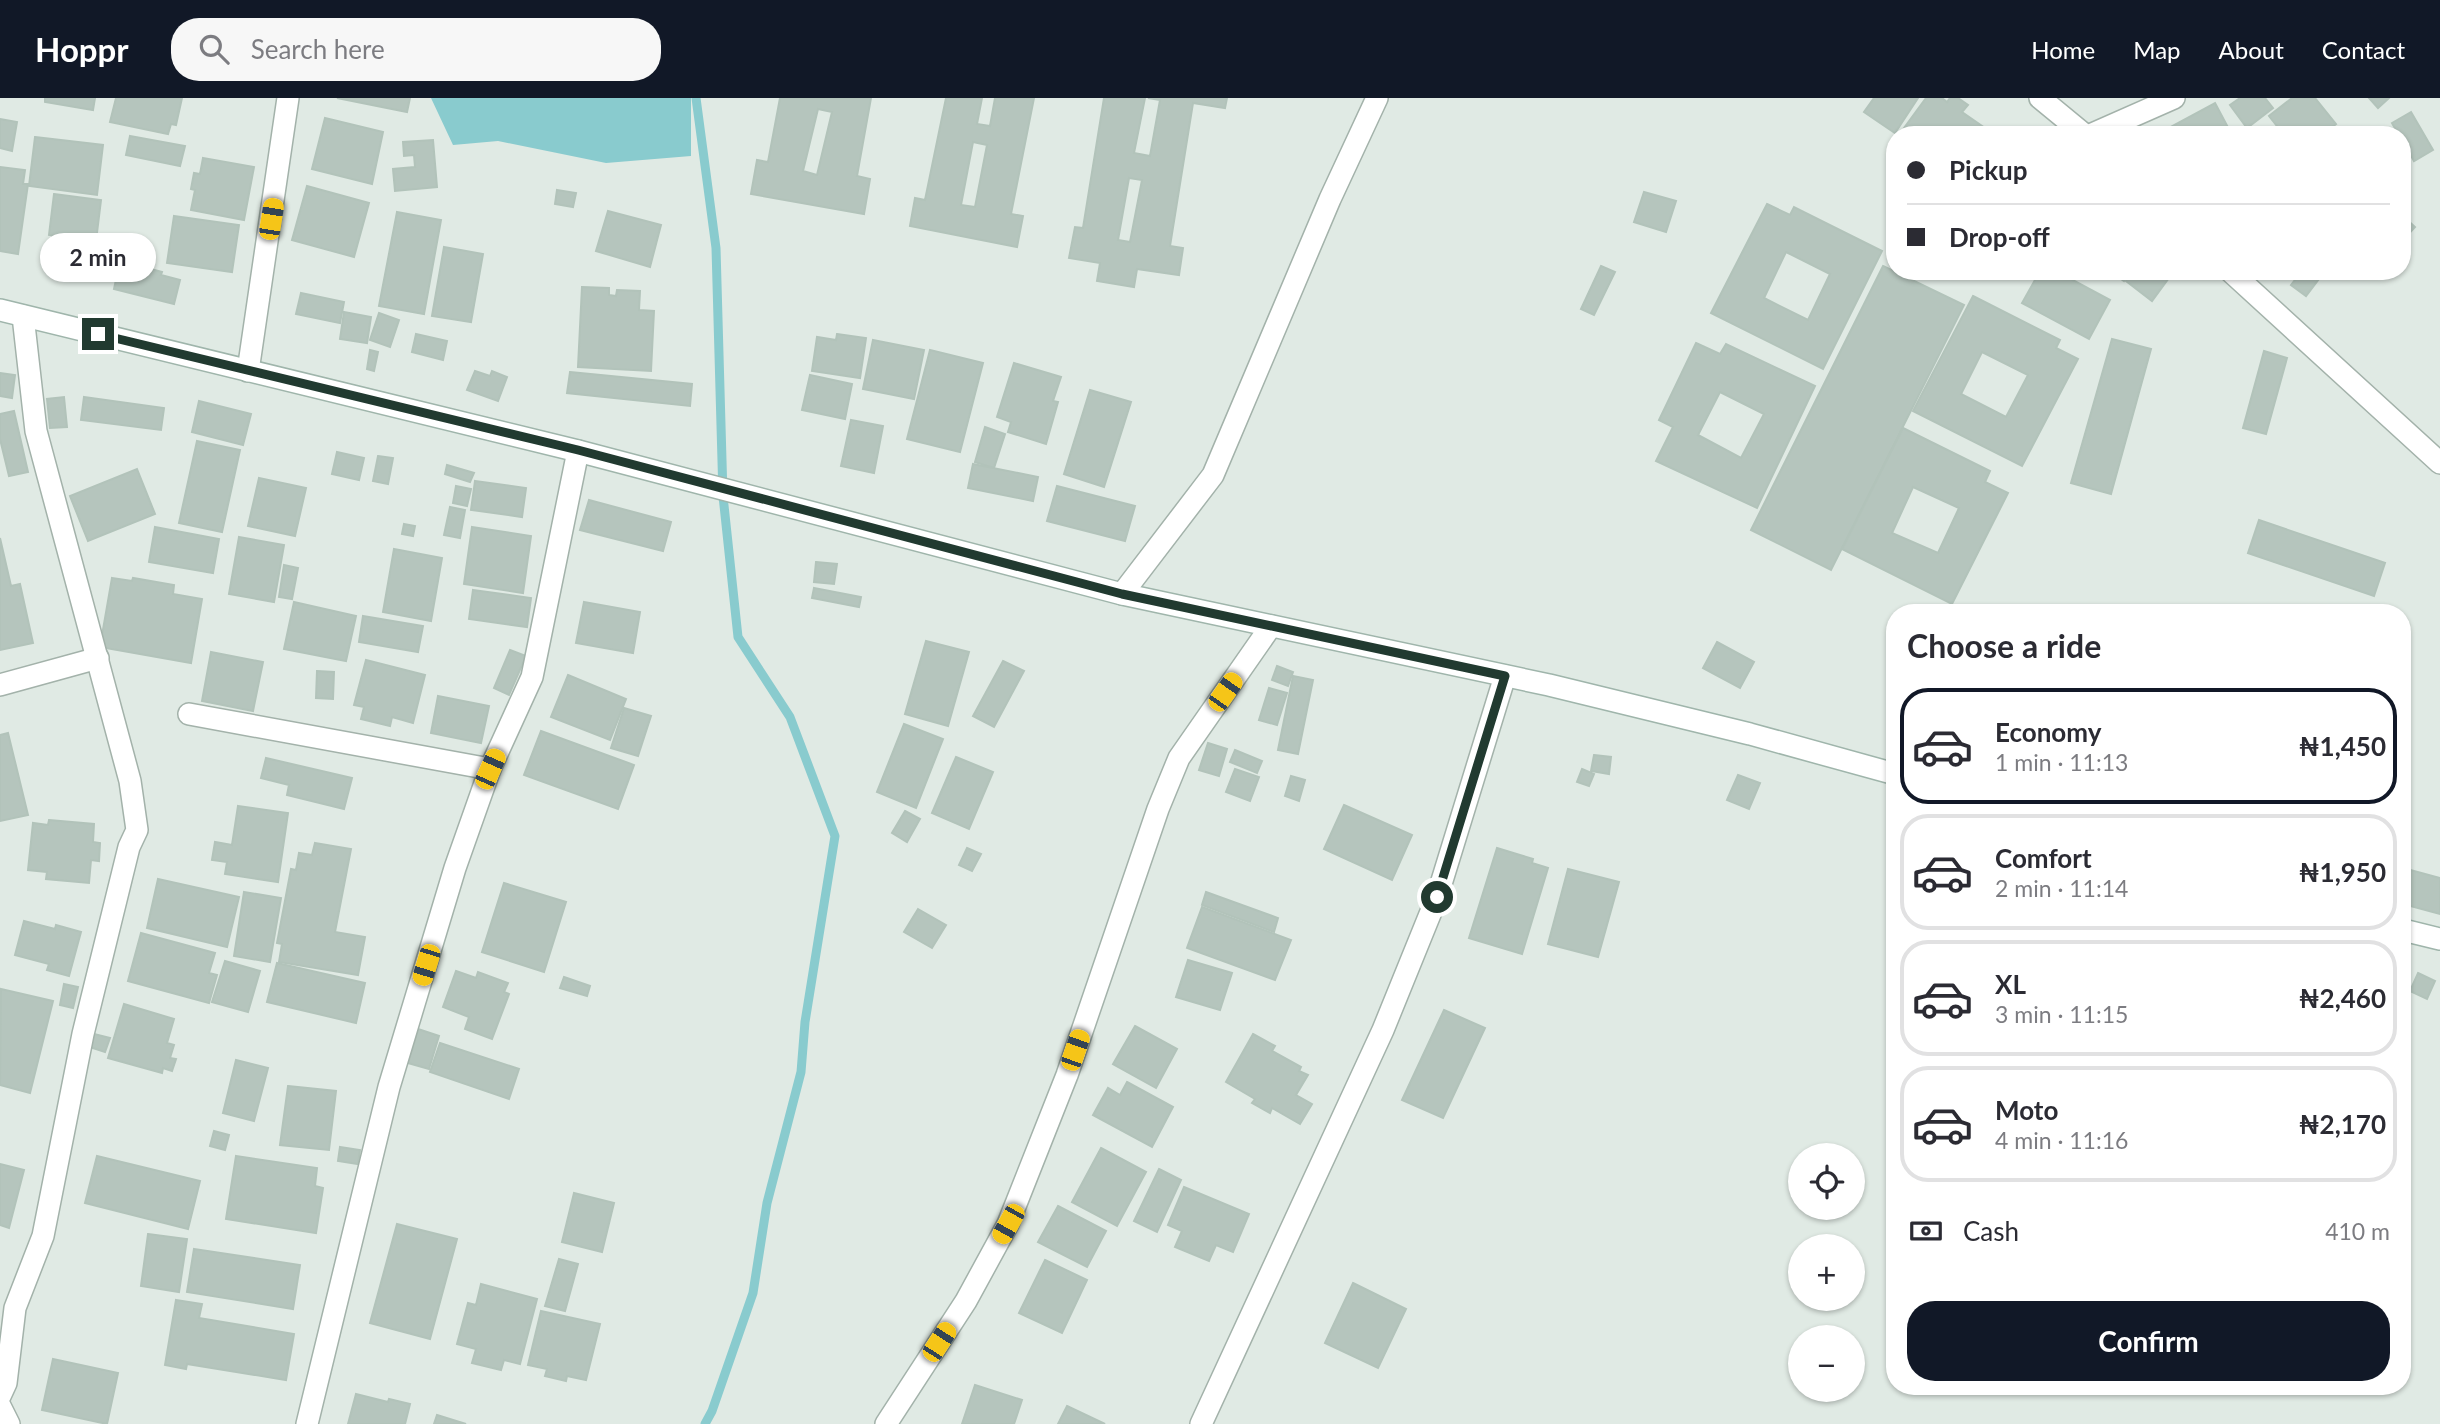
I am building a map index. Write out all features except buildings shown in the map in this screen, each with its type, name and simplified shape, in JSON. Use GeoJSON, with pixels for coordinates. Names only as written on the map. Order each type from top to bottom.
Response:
{"type":"FeatureCollection","features":[{"type":"Feature","properties":{"kind":"street"},"geometry":{"type":"LineString","coordinates":[[248,371],[288,98]]}},
{"type":"Feature","properties":{"kind":"street"},"geometry":{"type":"LineString","coordinates":[[1122,594],[1213,475],[1330,199],[1377,98]]}},
{"type":"Feature","properties":{"kind":"street"},"geometry":{"type":"LineString","coordinates":[[2040,98],[2076,126]]}},
{"type":"Feature","properties":{"kind":"street"},"geometry":{"type":"LineString","coordinates":[[2108,126],[2174,98]]}},
{"type":"Feature","properties":{"kind":"street"},"geometry":{"type":"LineString","coordinates":[[2240,280],[2440,463]]}},
{"type":"Feature","properties":{"kind":"street"},"geometry":{"type":"LineString","coordinates":[[0,310],[578,450],[1122,594],[1505,676],[1750,734],[1886,772]]}},
{"type":"Feature","properties":{"kind":"street"},"geometry":{"type":"LineString","coordinates":[[0,1396],[6,1383],[15,1308],[43,1236],[83,1034],[129,848],[137,830],[130,781],[36,431],[23,316]]}},
{"type":"Feature","properties":{"kind":"street"},"geometry":{"type":"LineString","coordinates":[[307,1424],[389,1087],[455,867],[490,769],[532,677],[578,450]]}},
{"type":"Feature","properties":{"kind":"street"},"geometry":{"type":"LineString","coordinates":[[886,1424],[966,1301],[1008,1224],[1067,1074],[1158,809],[1179,758],[1271,626]]}},
{"type":"Feature","properties":{"kind":"street"},"geometry":{"type":"LineString","coordinates":[[0,685],[98,659]]}},
{"type":"Feature","properties":{"kind":"street"},"geometry":{"type":"LineString","coordinates":[[1200,1424],[1383,1030],[1437,897],[1505,676]]}},
{"type":"Feature","properties":{"kind":"street"},"geometry":{"type":"LineString","coordinates":[[190,714],[490,769]]}},
{"type":"Feature","properties":{"kind":"street"},"geometry":{"type":"LineString","coordinates":[[2411,932],[2440,939]]}},
{"type":"Feature","properties":{"kind":"street"},"geometry":{"type":"LineString","coordinates":[[0,1406],[9,1424]]}},
{"type":"Feature","properties":{"kind":"water"},"geometry":{"type":"Polygon","coordinates":[[[431,98],[691,98],[691,156],[606,163],[498,141],[453,145],[431,98]]]}},
{"type":"Feature","properties":{"kind":"waterway"},"geometry":{"type":"LineString","coordinates":[[696,98],[716,248],[723,496],[738,637],[790,717],[835,836],[805,1022],[801,1072],[767,1203],[753,1293],[712,1411],[705,1424]]}},
{"type":"Feature","properties":{"kind":"route"},"geometry":{"type":"LineString","coordinates":[[98,334],[578,450],[1122,594],[1505,676],[1437,897]]}}]}
